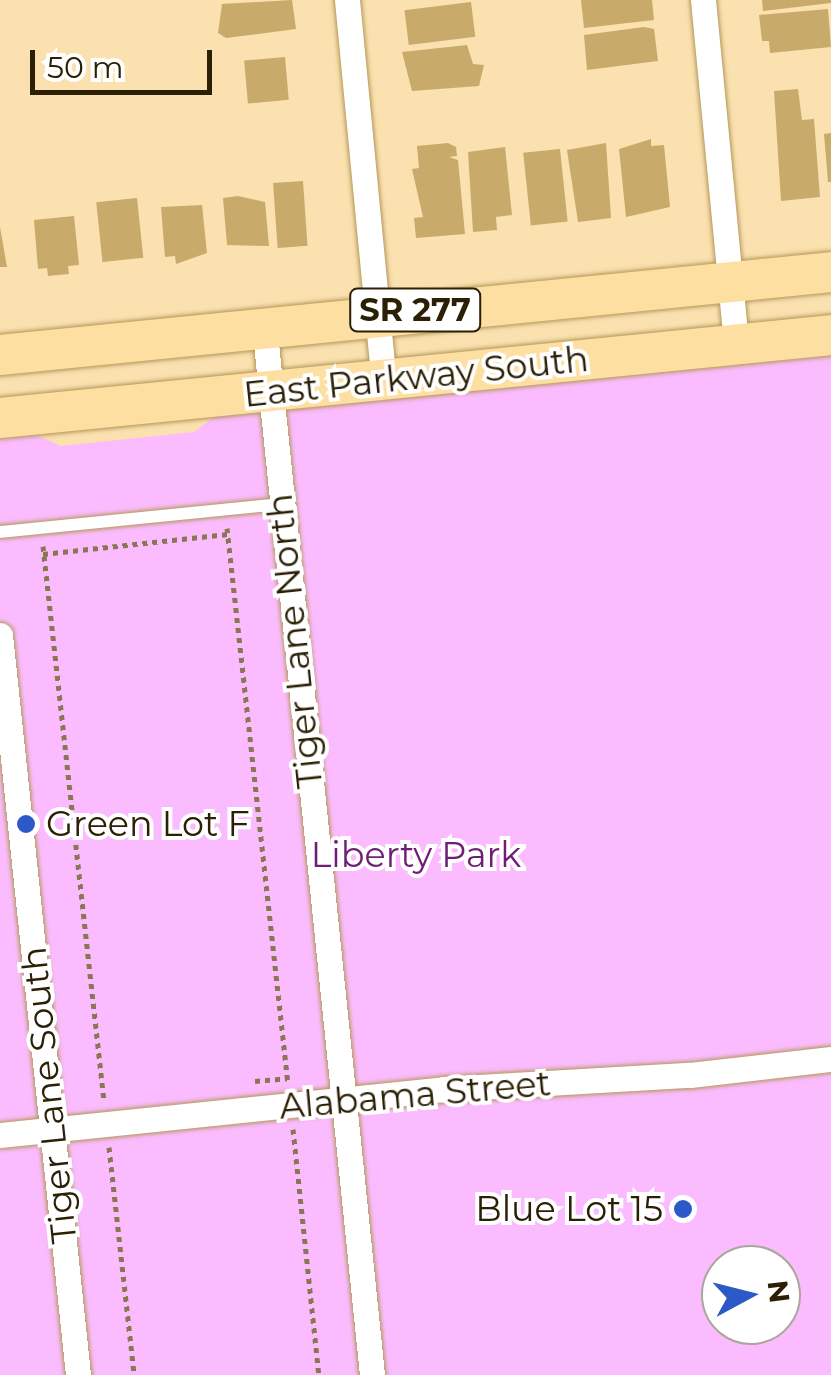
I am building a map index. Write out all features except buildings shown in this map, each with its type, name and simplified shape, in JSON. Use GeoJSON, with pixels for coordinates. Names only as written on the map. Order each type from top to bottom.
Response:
{"type":"FeatureCollection","features":[{"type":"Feature","properties":{"kind":"main road","name":"East Parkway South"},"geometry":{"type":"LineString","coordinates":[[0,355],[264,324],[831,272]]}},
{"type":"Feature","properties":{"kind":"main road","name":"East Parkway South"},"geometry":{"type":"LineString","coordinates":[[0,418],[831,335]]}},
{"type":"Feature","properties":{"kind":"street"},"geometry":{"type":"LineString","coordinates":[[347,0],[384,381]]}},
{"type":"Feature","properties":{"kind":"street"},"geometry":{"type":"LineString","coordinates":[[702,0],[736,344]]}},
{"type":"Feature","properties":{"kind":"street","name":"Tiger Lane North"},"geometry":{"type":"LineString","coordinates":[[264,324],[372,1375]]}},
{"type":"Feature","properties":{"kind":"street","name":"Tiger Lane South"},"geometry":{"type":"LineString","coordinates":[[0,636],[78,1375]]}},
{"type":"Feature","properties":{"kind":"street","name":"Alabama Street"},"geometry":{"type":"LineString","coordinates":[[0,1136],[342,1100],[831,1059]]}},
{"type":"Feature","properties":{"kind":"lane"},"geometry":{"type":"LineString","coordinates":[[0,532],[281,504]]}},
{"type":"Feature","properties":{"kind":"path"},"geometry":{"type":"LineString","coordinates":[[225,510],[319,1375]]}},
{"type":"Feature","properties":{"kind":"path"},"geometry":{"type":"LineString","coordinates":[[41,533],[134,1375]]}},
{"type":"Feature","properties":{"kind":"path"},"geometry":{"type":"LineString","coordinates":[[44,554],[228,534]]}},
{"type":"Feature","properties":{"kind":"green space","name":"Liberty Park"},"geometry":{"type":"Polygon","coordinates":[[[831,356],[831,1375],[0,1375],[0,436],[32,433],[61,446],[194,432],[215,416],[831,356]]]}},
{"type":"Feature","properties":{"kind":"place","name":"Green Lot F"},"geometry":{"type":"Point","coordinates":[26,824]}},
{"type":"Feature","properties":{"kind":"place","name":"Blue Lot 15"},"geometry":{"type":"Point","coordinates":[683,1209]}}]}
